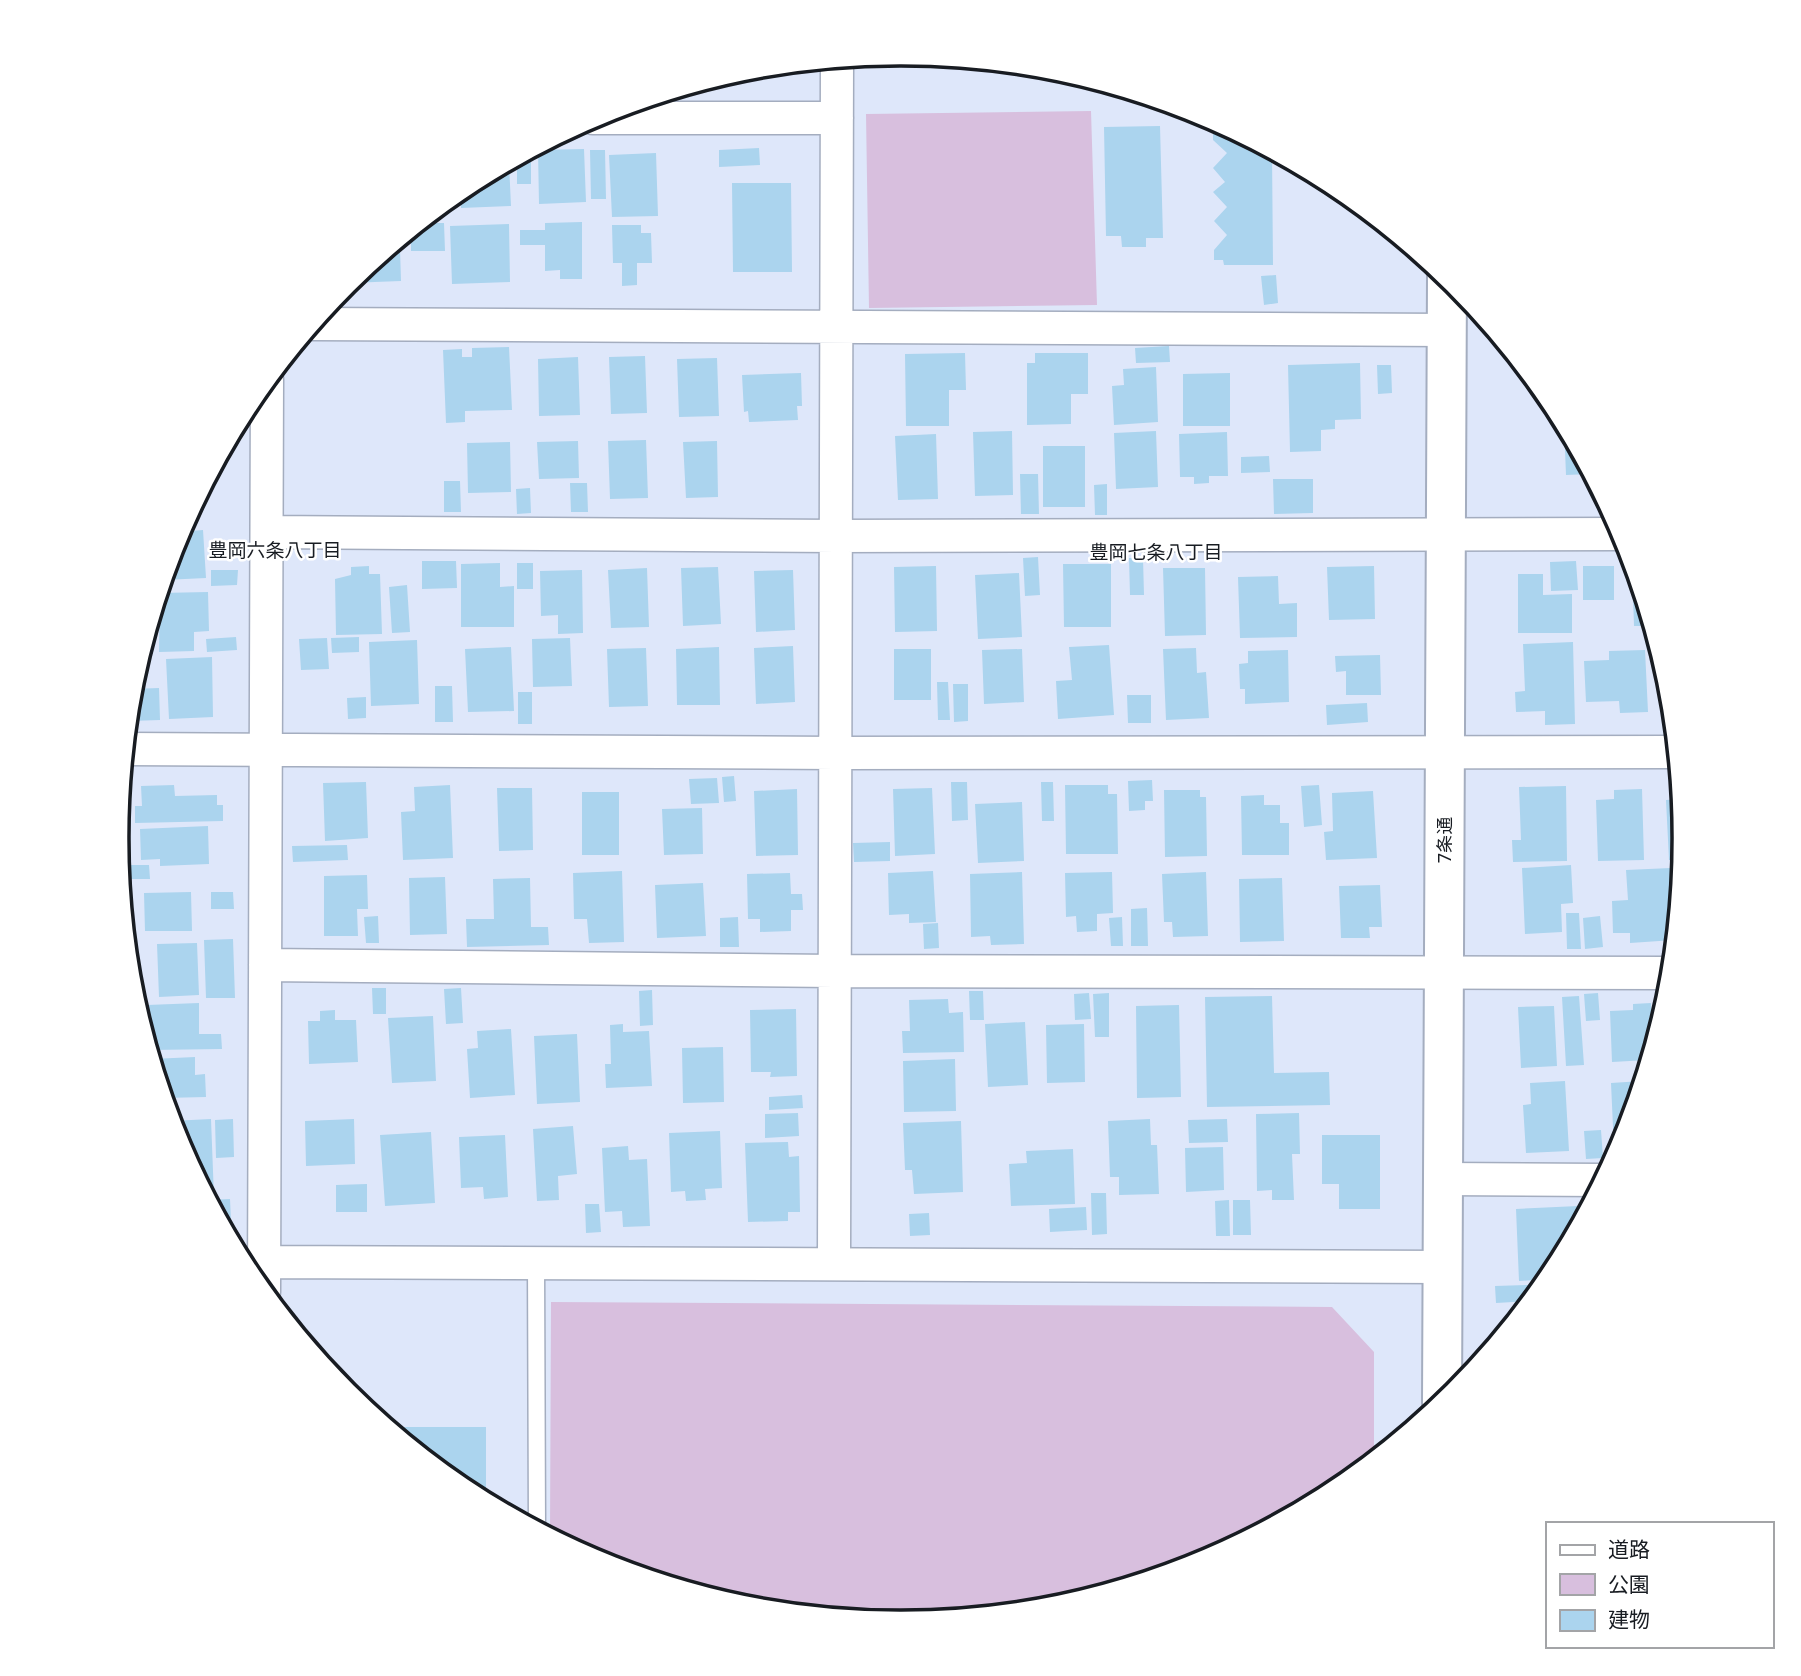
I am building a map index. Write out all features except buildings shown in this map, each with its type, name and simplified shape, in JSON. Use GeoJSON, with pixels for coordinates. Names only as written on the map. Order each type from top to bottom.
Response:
{"type":"FeatureCollection","features":[{"type":"Feature","properties":{"kind":"street"},"geometry":{"type":"LineString","coordinates":[[834,1262],[837,69]]}},
{"type":"Feature","properties":{"kind":"street"},"geometry":{"type":"LineString","coordinates":[[624,118],[837,118]]}},
{"type":"Feature","properties":{"kind":"street","name":"7条通"},"geometry":{"type":"LineString","coordinates":[[1447,293],[1443,1179],[1447,1383]]}},
{"type":"Feature","properties":{"kind":"street"},"geometry":{"type":"LineString","coordinates":[[325,324],[1447,330]]}},
{"type":"Feature","properties":{"kind":"street"},"geometry":{"type":"LineString","coordinates":[[264,1274],[267,398]]}},
{"type":"Feature","properties":{"kind":"street"},"geometry":{"type":"LineString","coordinates":[[267,531],[835,536],[1446,532],[1609,534]]}},
{"type":"Feature","properties":{"kind":"street"},"geometry":{"type":"LineString","coordinates":[[135,749],[835,753],[1666,752]]}},
{"type":"Feature","properties":{"kind":"street"},"geometry":{"type":"LineString","coordinates":[[265,965],[835,971],[1660,973]]}},
{"type":"Feature","properties":{"kind":"street"},"geometry":{"type":"LineString","coordinates":[[1443,1179],[1592,1180]]}},
{"type":"Feature","properties":{"kind":"street"},"geometry":{"type":"LineString","coordinates":[[266,1277],[536,1262],[1443,1267]]}},
{"type":"Feature","properties":{"kind":"lane"},"geometry":{"type":"LineString","coordinates":[[536,1262],[537,1518]]}},
{"type":"Feature","properties":{"kind":"green space"},"geometry":{"type":"Polygon","coordinates":[[[1091,111],[1097,305],[869,308],[866,114],[1091,111]]]}},
{"type":"Feature","properties":{"kind":"green space"},"geometry":{"type":"Polygon","coordinates":[[[551,1302],[1332,1307],[1374,1352],[1374,1447],[1370,1450],[1286,1506],[1196,1551],[1148,1569],[1051,1595],[951,1608],[900,1610],[800,1603],[750,1595],[653,1569],[605,1551],[550,1525],[551,1302]]]}},
{"type":"Feature","properties":{"kind":"district","name":"豊岡六条八丁目"},"geometry":{"type":"Point","coordinates":[275,550]}},
{"type":"Feature","properties":{"kind":"district","name":"豊岡七条八丁目"},"geometry":{"type":"Point","coordinates":[1156,552]}}]}
